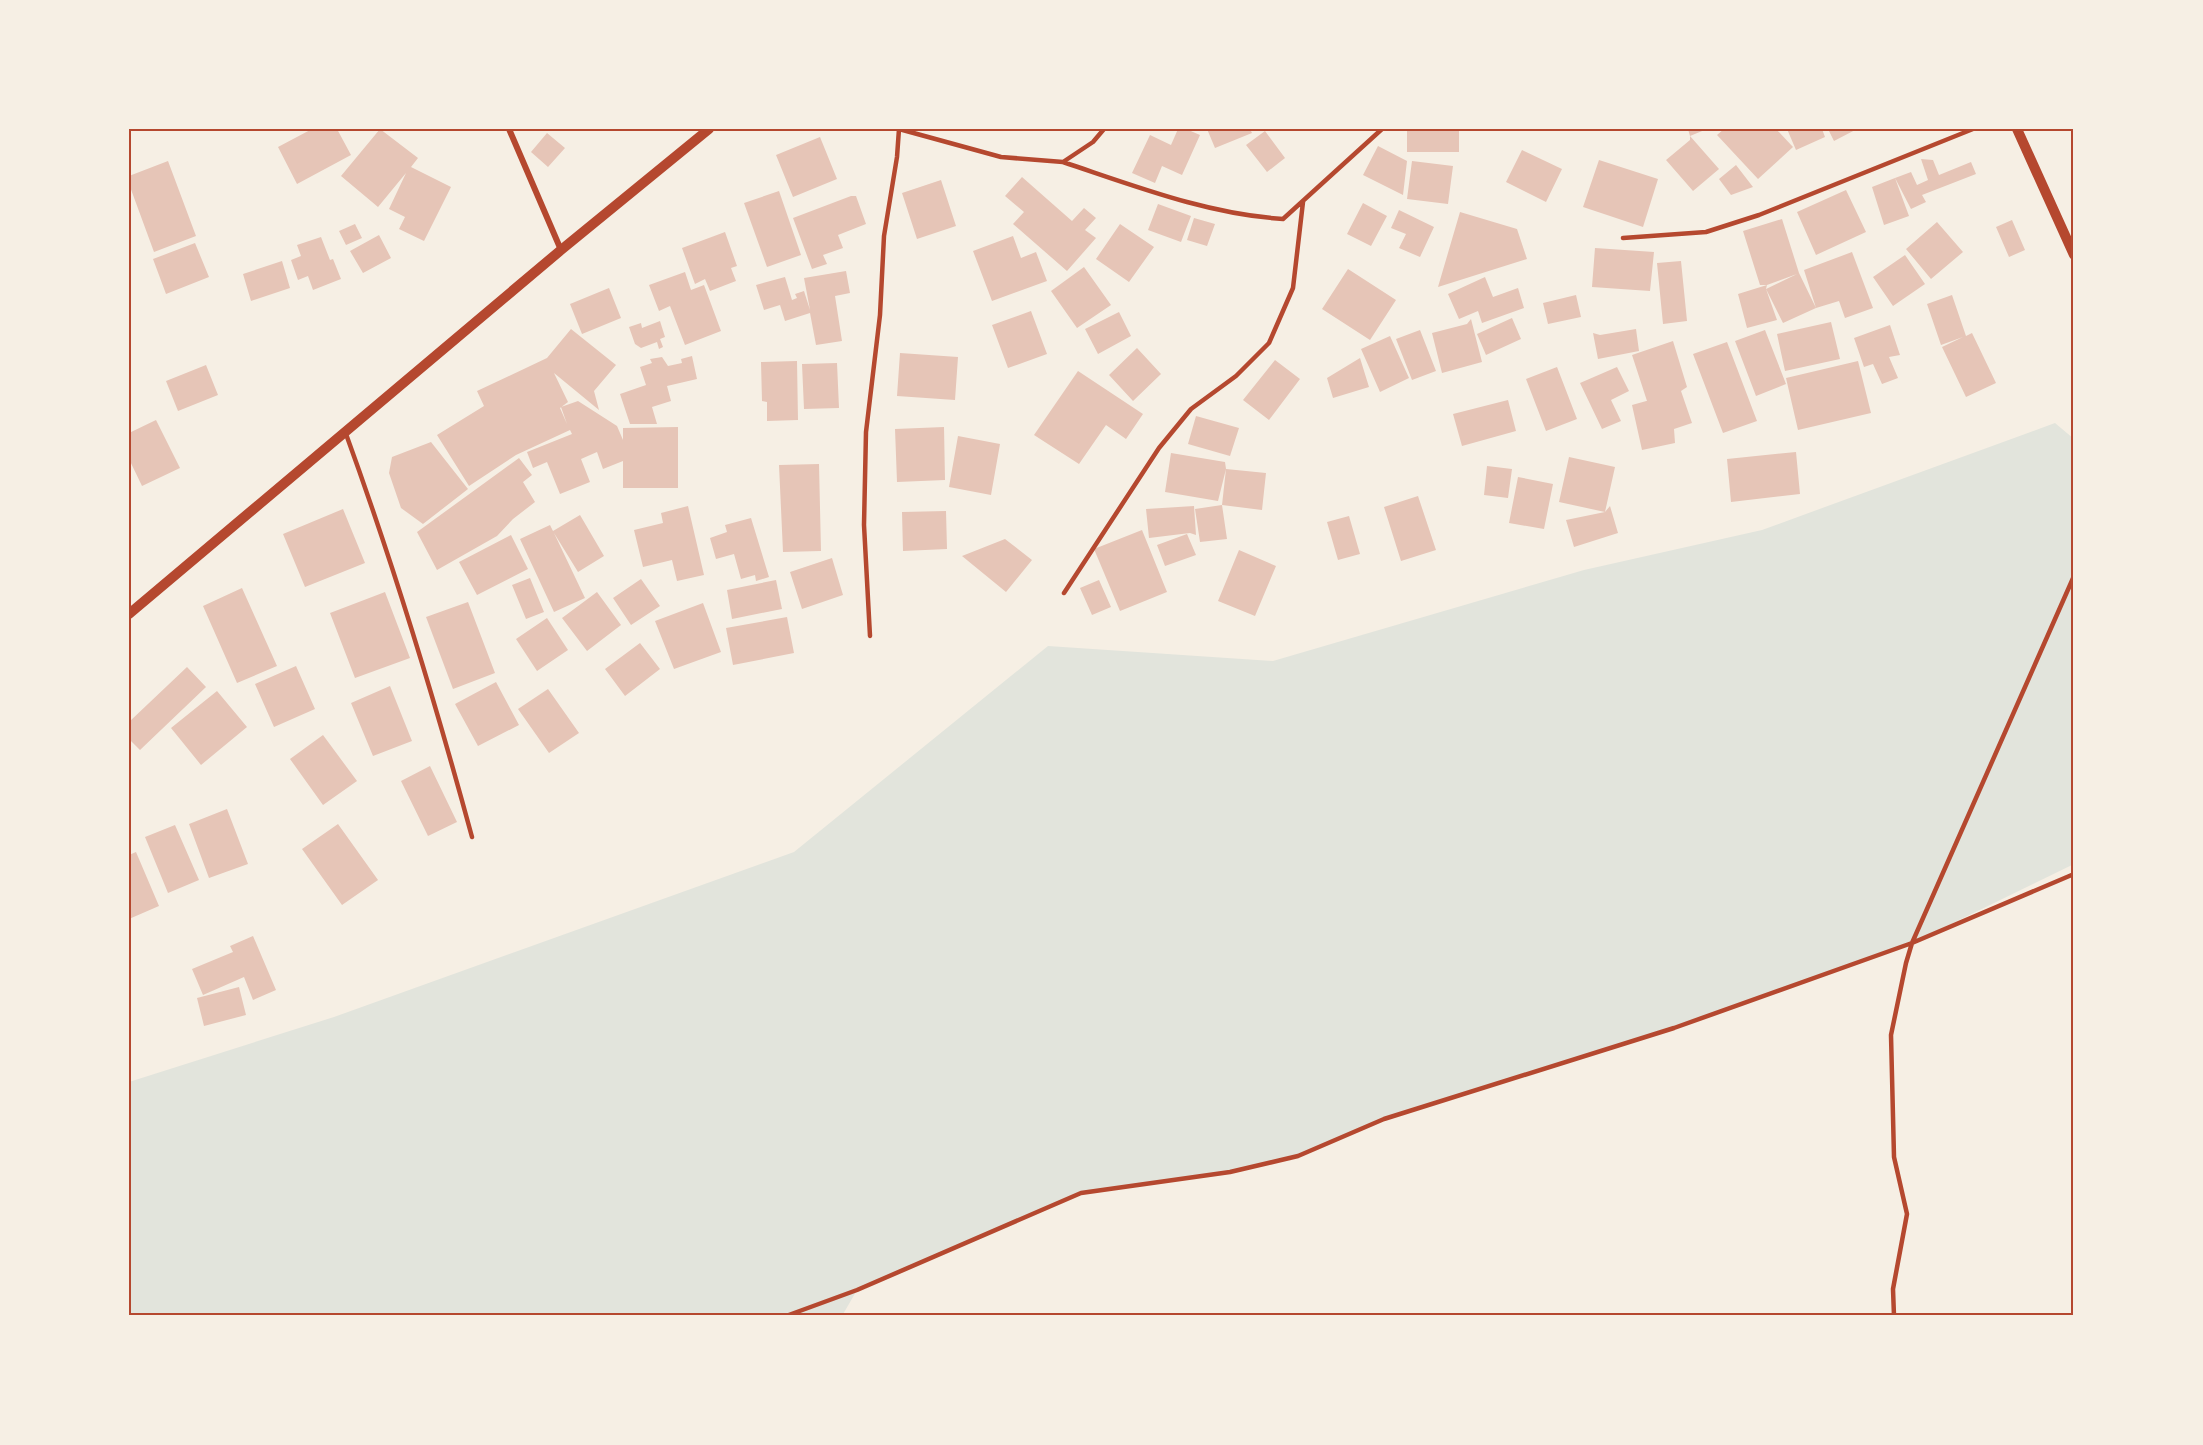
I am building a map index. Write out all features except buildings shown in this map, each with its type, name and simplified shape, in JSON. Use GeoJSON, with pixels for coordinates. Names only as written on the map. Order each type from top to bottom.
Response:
{"type":"FeatureCollection","features":[{"type":"Feature","properties":{"kind":"street"},"geometry":{"type":"LineString","coordinates":[[508,129],[561,250]]}},
{"type":"Feature","properties":{"kind":"street"},"geometry":{"type":"LineString","coordinates":[[129,614],[561,250],[709,129]]}},
{"type":"Feature","properties":{"kind":"street"},"geometry":{"type":"LineString","coordinates":[[2017,129],[2074,255]]}},
{"type":"Feature","properties":{"kind":"lane"},"geometry":{"type":"LineString","coordinates":[[870,636],[864,525],[867,432],[880,315],[884,236],[897,157],[899,129],[1001,157],[1063,162],[1170,198],[1250,217],[1282,219],[1382,129]]}},
{"type":"Feature","properties":{"kind":"lane"},"geometry":{"type":"LineString","coordinates":[[1063,162],[1094,142],[1104,129]]}},
{"type":"Feature","properties":{"kind":"lane"},"geometry":{"type":"LineString","coordinates":[[1623,238],[1706,232],[1759,215],[1973,129]]}},
{"type":"Feature","properties":{"kind":"lane"},"geometry":{"type":"LineString","coordinates":[[1064,593],[1159,448],[1191,409],[1236,376],[1269,343],[1293,288],[1303,202]]}},
{"type":"Feature","properties":{"kind":"lane"},"geometry":{"type":"LineString","coordinates":[[345,431],[416,639],[472,837]]}},
{"type":"Feature","properties":{"kind":"lane"},"geometry":{"type":"LineString","coordinates":[[1894,1316],[1893,1289],[1907,1214],[1894,1157],[1891,1035],[1912,943],[2074,576]]}},
{"type":"Feature","properties":{"kind":"lane"},"geometry":{"type":"LineString","coordinates":[[786,1316],[857,1290],[1081,1192],[1230,1172],[1298,1156],[1384,1119],[1674,1028],[1912,943],[2074,874]]}},
{"type":"Feature","properties":{"kind":"shaded area"},"geometry":{"type":"Polygon","coordinates":[[[2055,423],[2074,439],[2074,864],[1912,943],[1674,1028],[1384,1119],[1298,1156],[1230,1172],[1081,1193],[857,1290],[842,1316],[129,1316],[129,1082],[334,1017],[794,852],[1048,646],[1273,661],[1584,570],[1762,530],[2055,423]]]}}]}
